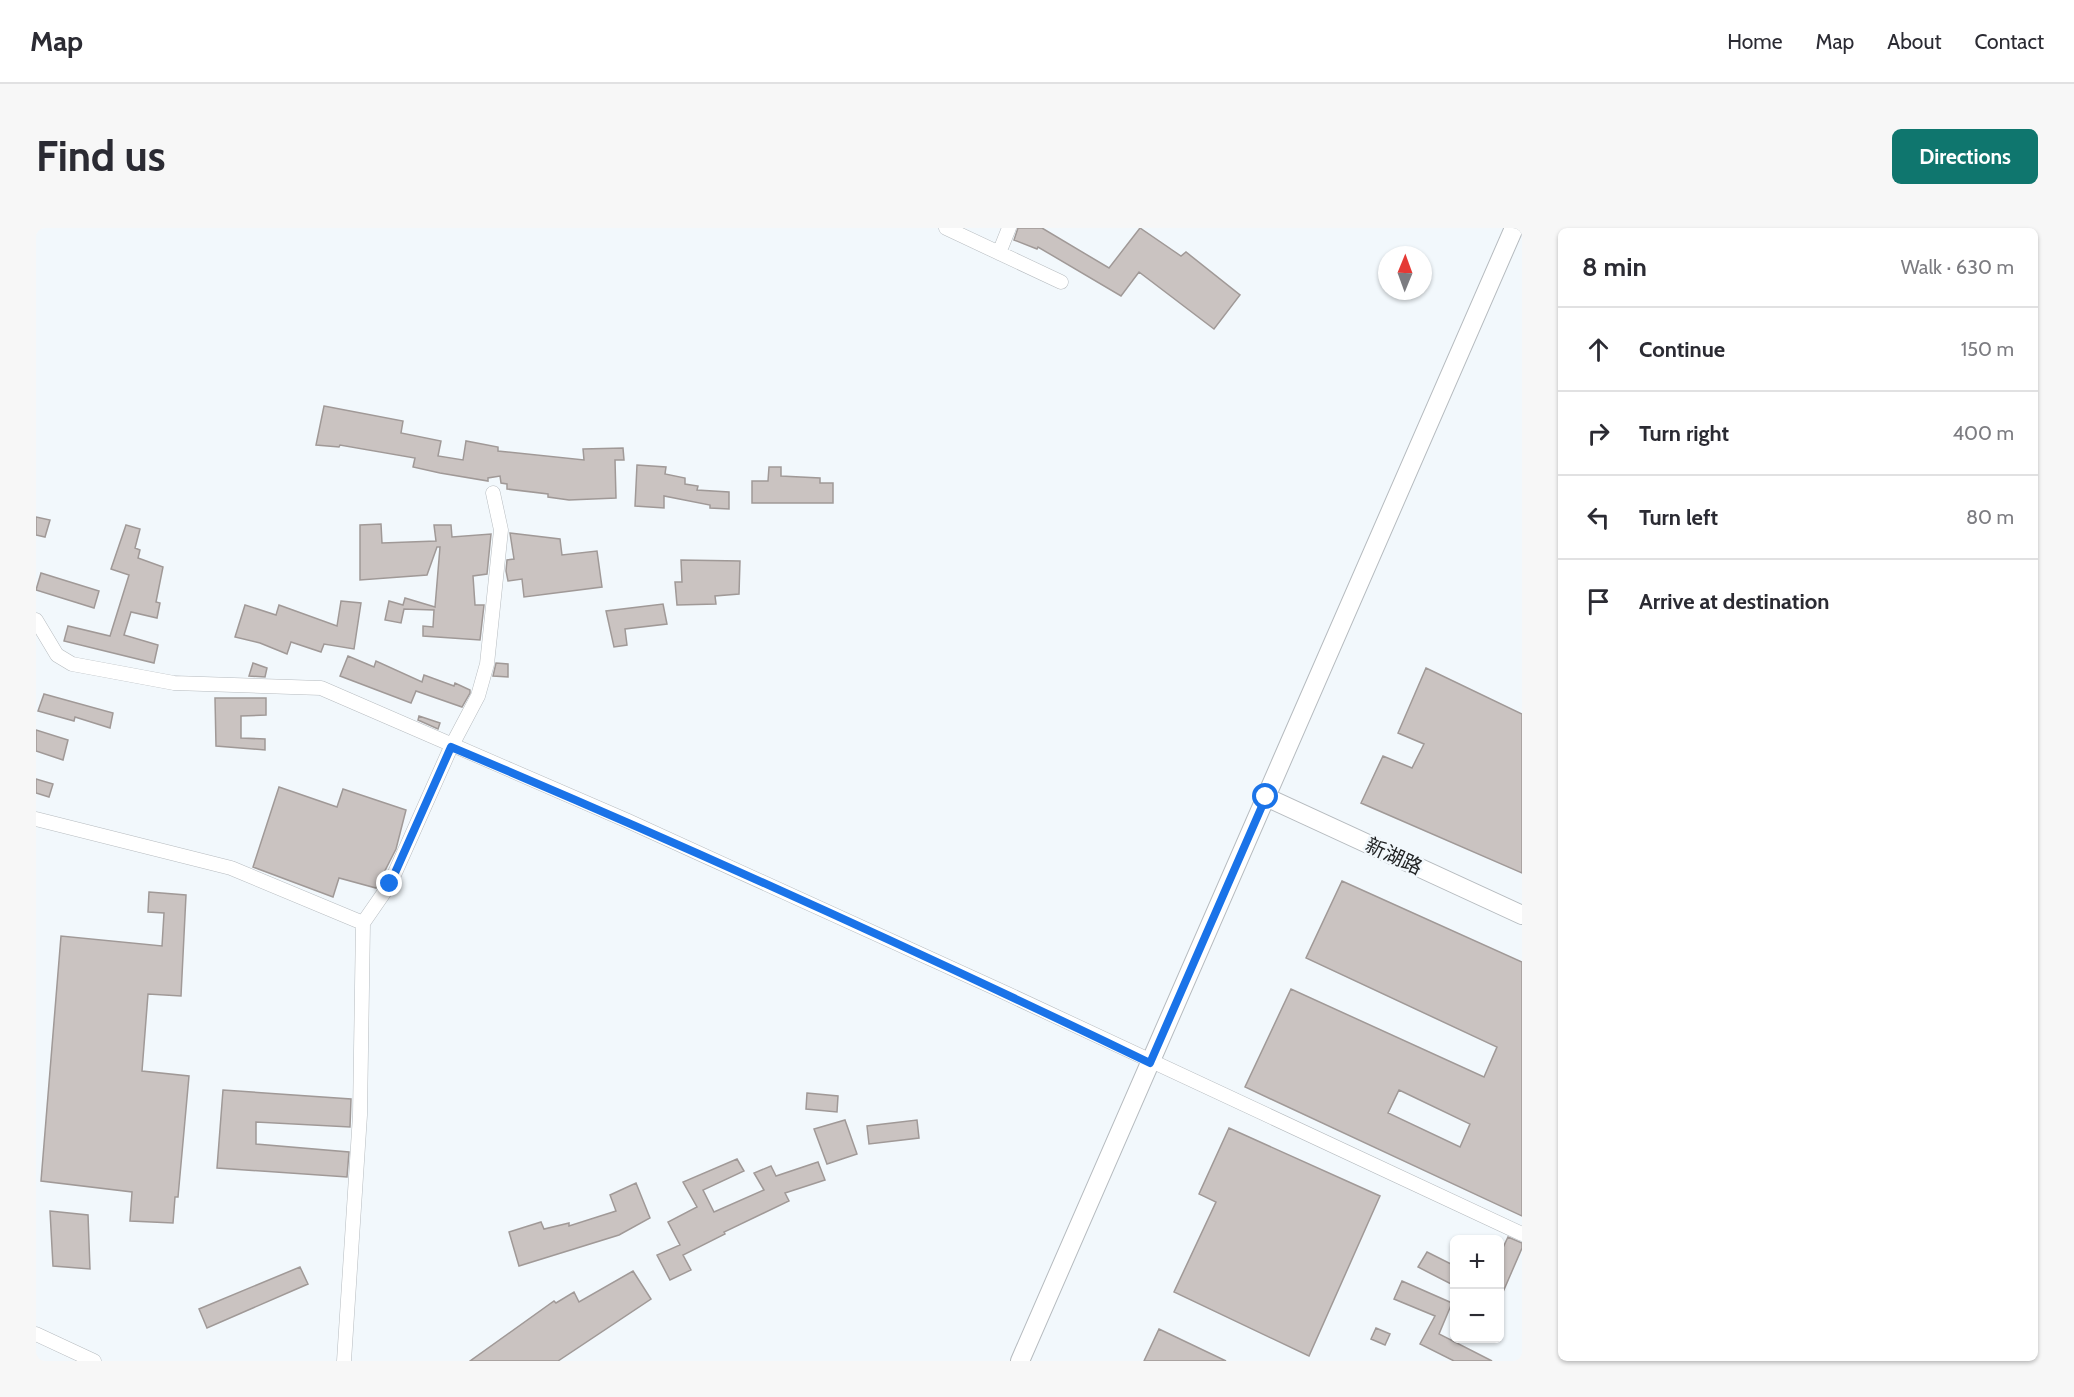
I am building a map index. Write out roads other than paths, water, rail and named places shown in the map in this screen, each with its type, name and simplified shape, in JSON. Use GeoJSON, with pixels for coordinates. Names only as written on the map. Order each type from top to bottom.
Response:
{"type":"FeatureCollection","features":[{"type":"Feature","properties":{"kind":"street"},"geometry":{"type":"LineString","coordinates":[[946,228],[1061,282]]}},
{"type":"Feature","properties":{"kind":"street"},"geometry":{"type":"LineString","coordinates":[[999,253],[1009,228]]}},
{"type":"Feature","properties":{"kind":"street"},"geometry":{"type":"LineString","coordinates":[[1020,1361],[1514,228]]}},
{"type":"Feature","properties":{"kind":"street"},"geometry":{"type":"LineString","coordinates":[[344,1361],[360,1115],[363,923],[390,884],[451,747],[478,696],[487,664],[501,530],[494,493]]}},
{"type":"Feature","properties":{"kind":"street"},"geometry":{"type":"LineString","coordinates":[[36,620],[57,655],[72,664],[174,683],[321,688],[451,747],[628,821],[997,989],[1150,1063],[1522,1234]]}},
{"type":"Feature","properties":{"kind":"street","name":"新湖路"},"geometry":{"type":"LineString","coordinates":[[1266,797],[1522,915]]}},
{"type":"Feature","properties":{"kind":"street"},"geometry":{"type":"LineString","coordinates":[[36,819],[231,868],[363,923]]}},
{"type":"Feature","properties":{"kind":"street"},"geometry":{"type":"LineString","coordinates":[[36,1334],[94,1361]]}}]}
